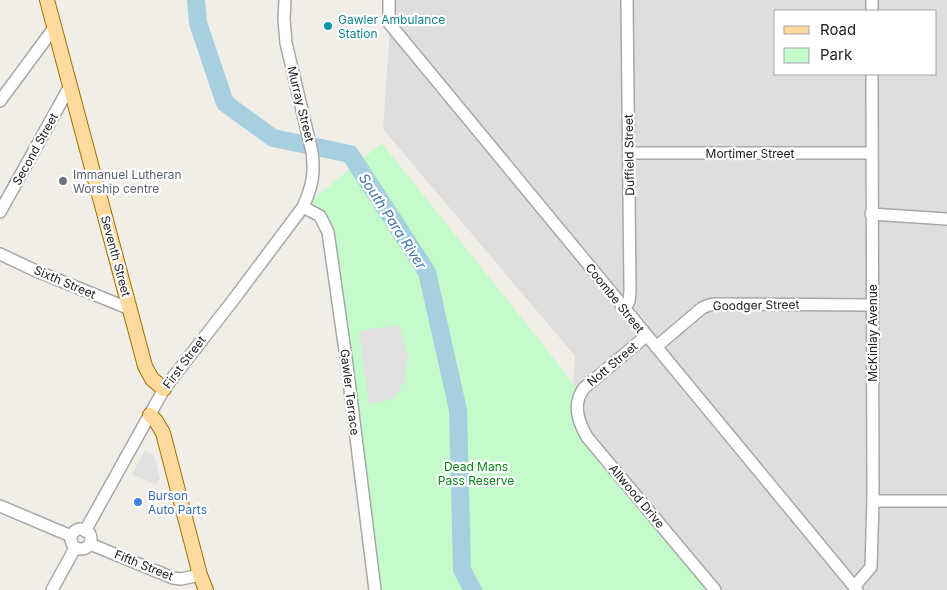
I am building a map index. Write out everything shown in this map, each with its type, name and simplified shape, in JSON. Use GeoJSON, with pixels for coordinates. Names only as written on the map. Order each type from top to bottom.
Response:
{"type":"FeatureCollection","features":[{"type":"Feature","properties":{"kind":"main road","name":"Seventh Street"},"geometry":{"type":"LineString","coordinates":[[47,0],[145,366],[152,380],[164,389]]}},
{"type":"Feature","properties":{"kind":"main road"},"geometry":{"type":"LineString","coordinates":[[150,415],[156,420],[163,433],[200,575],[206,590]]}},
{"type":"Feature","properties":{"kind":"street","name":"Murray Street"},"geometry":{"type":"LineString","coordinates":[[285,0],[286,43],[314,166],[313,181],[303,207]]}},
{"type":"Feature","properties":{"kind":"street","name":"Coombe Street"},"geometry":{"type":"LineString","coordinates":[[389,0],[389,23],[855,588]]}},
{"type":"Feature","properties":{"kind":"street","name":"Duffield Street"},"geometry":{"type":"LineString","coordinates":[[625,309],[629,301],[630,291],[627,0]]}},
{"type":"Feature","properties":{"kind":"street"},"geometry":{"type":"LineString","coordinates":[[0,101],[54,28]]}},
{"type":"Feature","properties":{"kind":"street","name":"McKinlay Avenue"},"geometry":{"type":"LineString","coordinates":[[855,588],[871,567],[873,501],[872,75]]}},
{"type":"Feature","properties":{"kind":"street","name":"Second Street"},"geometry":{"type":"LineString","coordinates":[[0,212],[70,86]]}},
{"type":"Feature","properties":{"kind":"street","name":"Mortimer Street"},"geometry":{"type":"LineString","coordinates":[[630,153],[871,153]]}},
{"type":"Feature","properties":{"kind":"street","name":"First Street"},"geometry":{"type":"LineString","coordinates":[[85,531],[164,389],[176,371],[303,207]]}},
{"type":"Feature","properties":{"kind":"street","name":"Gawler Terrace"},"geometry":{"type":"LineString","coordinates":[[303,207],[320,216],[328,232],[375,590]]}},
{"type":"Feature","properties":{"kind":"street"},"geometry":{"type":"LineString","coordinates":[[871,214],[947,220]]}},
{"type":"Feature","properties":{"kind":"street","name":"Sixth Street"},"geometry":{"type":"LineString","coordinates":[[0,254],[130,309]]}},
{"type":"Feature","properties":{"kind":"street","name":"Goodger Street"},"geometry":{"type":"LineString","coordinates":[[656,347],[702,308],[709,305],[872,306]]}},
{"type":"Feature","properties":{"kind":"street","name":"Nott Street"},"geometry":{"type":"LineString","coordinates":[[580,393],[591,381],[646,336]]}},
{"type":"Feature","properties":{"kind":"street","name":"Allwood Drive"},"geometry":{"type":"LineString","coordinates":[[580,393],[576,410],[581,426],[588,437],[715,590]]}},
{"type":"Feature","properties":{"kind":"street"},"geometry":{"type":"LineString","coordinates":[[873,501],[947,501]]}},
{"type":"Feature","properties":{"kind":"street"},"geometry":{"type":"LineString","coordinates":[[0,506],[73,542],[82,549],[90,544],[90,538],[85,531],[77,530],[73,542],[52,590]]}},
{"type":"Feature","properties":{"kind":"street","name":"Fifth Street"},"geometry":{"type":"LineString","coordinates":[[90,544],[173,578],[181,579],[200,575]]}},
{"type":"Feature","properties":{"kind":"shaded area"},"geometry":{"type":"Polygon","coordinates":[[[392,0],[947,0],[947,590],[708,590],[571,424],[575,356],[383,129],[392,0]]]}},
{"type":"Feature","properties":{"kind":"shaded area"},"geometry":{"type":"Polygon","coordinates":[[[399,325],[408,354],[405,379],[395,398],[369,404],[359,331],[399,325]]]}},
{"type":"Feature","properties":{"kind":"shaded area"},"geometry":{"type":"Polygon","coordinates":[[[145,450],[154,455],[160,479],[156,485],[132,474],[145,450]]]}},
{"type":"Feature","properties":{"kind":"green space","name":"Dead Mans Pass Reserve"},"geometry":{"type":"Polygon","coordinates":[[[382,143],[580,393],[579,419],[715,590],[375,590],[328,232],[303,207],[382,143]]]}},
{"type":"Feature","properties":{"kind":"waterway","name":"South Para River"},"geometry":{"type":"LineString","coordinates":[[196,0],[198,23],[225,103],[273,138],[350,154],[427,272],[458,410],[462,570],[473,590]]}},
{"type":"Feature","properties":{"kind":"place","name":"Gawler Ambulance Station"},"geometry":{"type":"Point","coordinates":[328,26]}},
{"type":"Feature","properties":{"kind":"place","name":"Immanuel Lutheran Worship centre"},"geometry":{"type":"Point","coordinates":[63,181]}},
{"type":"Feature","properties":{"kind":"place","name":"Burson Auto Parts"},"geometry":{"type":"Point","coordinates":[138,502]}}]}
